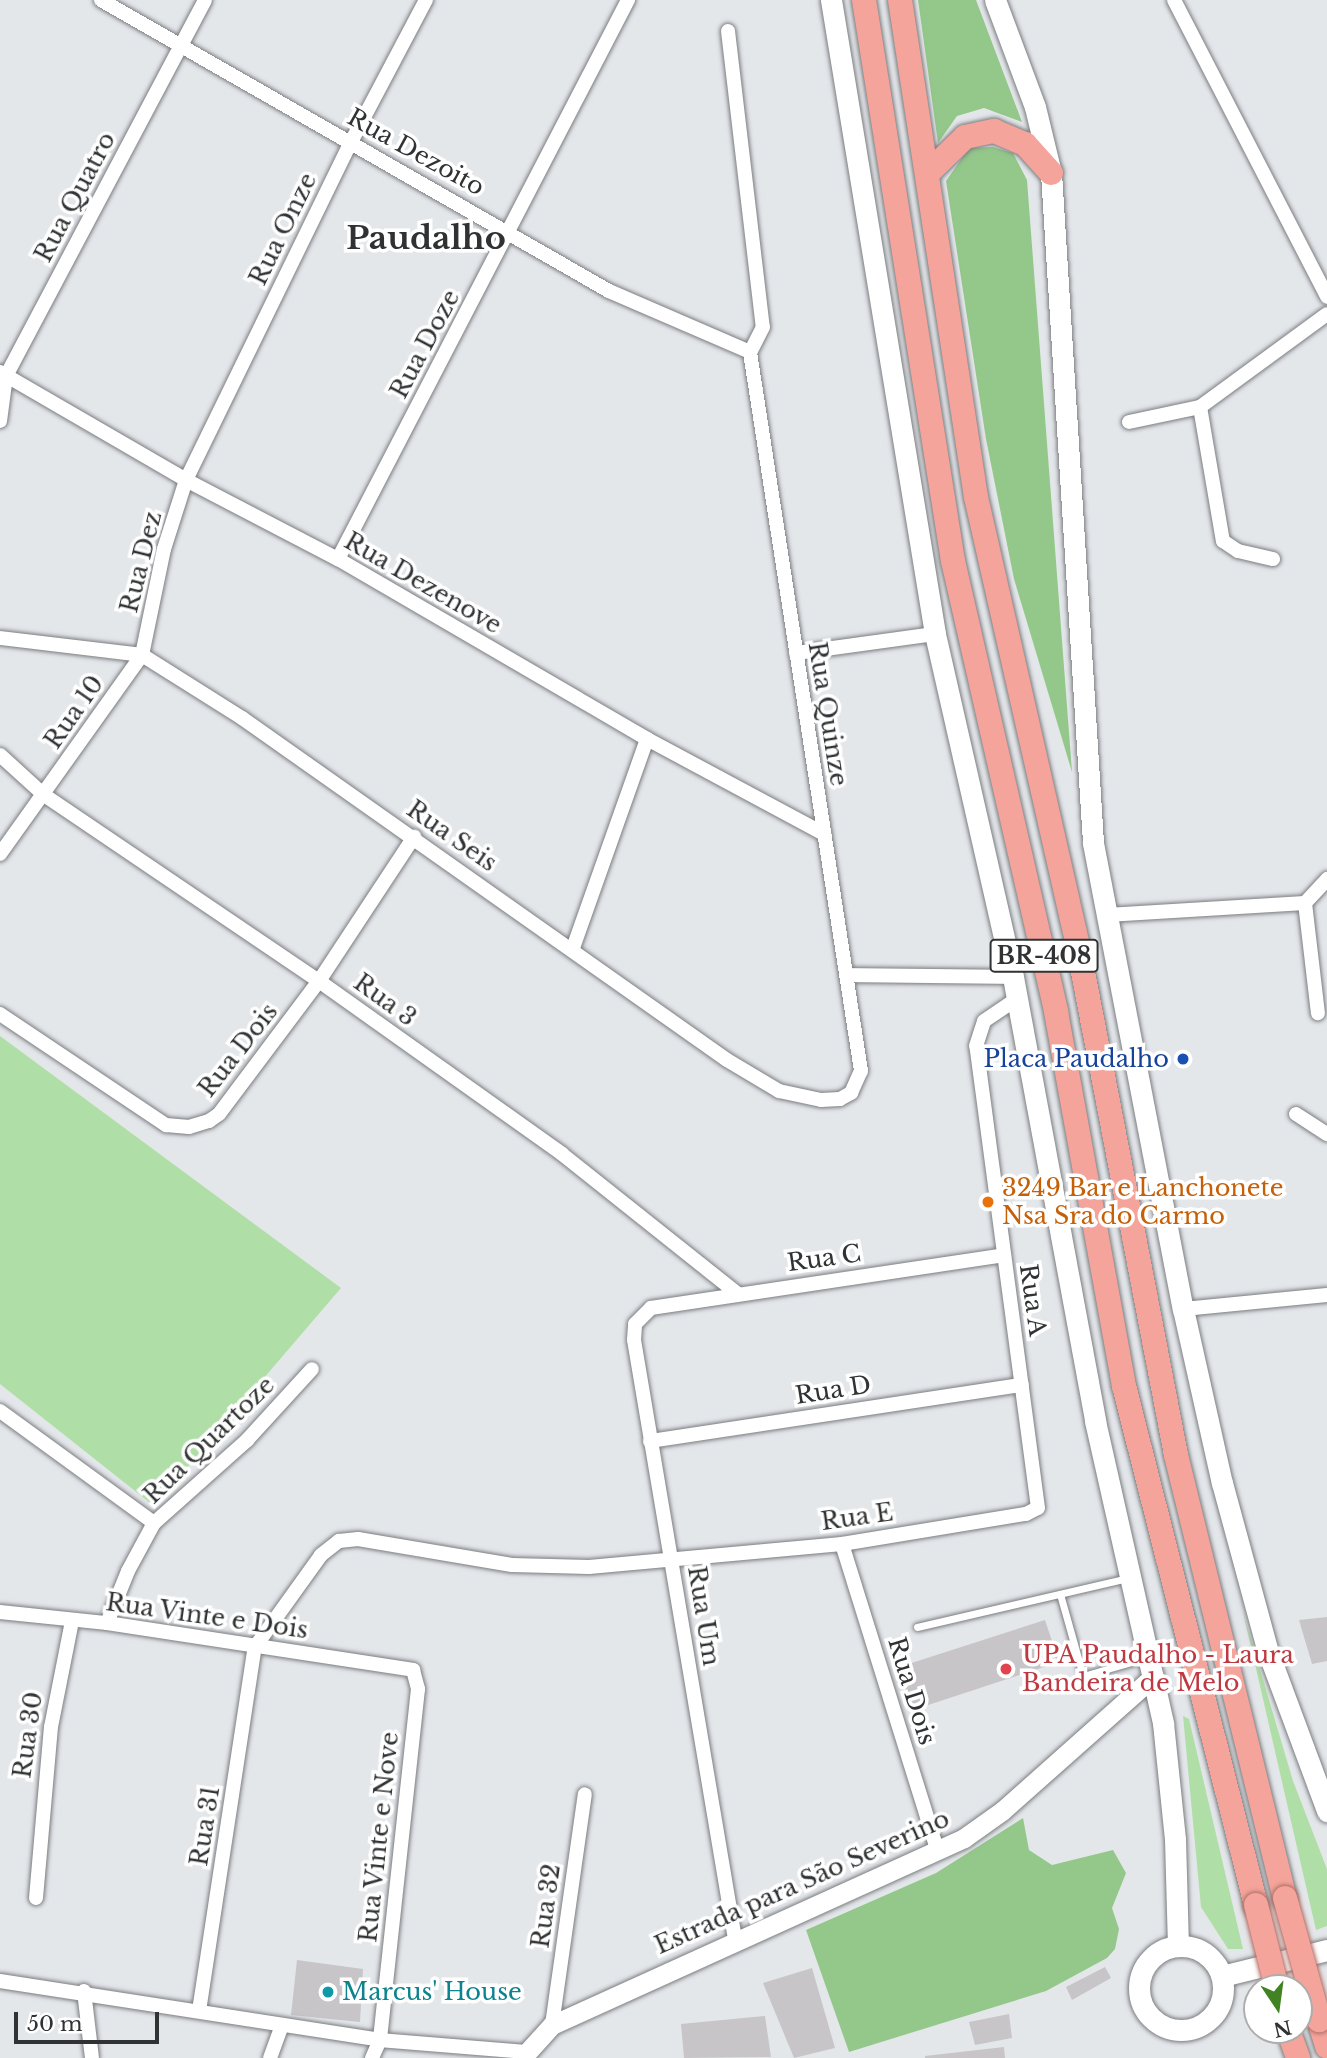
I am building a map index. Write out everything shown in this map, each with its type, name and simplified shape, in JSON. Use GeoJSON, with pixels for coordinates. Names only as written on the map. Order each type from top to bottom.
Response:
{"type":"FeatureCollection","features":[{"type":"Feature","properties":{"kind":"highway","name":"BR-408"},"geometry":{"type":"LineString","coordinates":[[864,0],[953,561],[1058,1024],[1124,1386],[1273,1974]]}},
{"type":"Feature","properties":{"kind":"highway","name":"BR-408"},"geometry":{"type":"LineString","coordinates":[[900,0],[960,406],[994,585],[1078,946],[1176,1455],[1285,1898],[1327,2047]]}},
{"type":"Feature","properties":{"kind":"highway"},"geometry":{"type":"LineString","coordinates":[[927,174],[965,137],[994,131],[1025,144],[1051,173]]}},
{"type":"Feature","properties":{"kind":"main road"},"geometry":{"type":"LineString","coordinates":[[831,0],[935,634],[1013,977],[1090,1394],[1152,1666],[1172,1800],[1178,1946]]}},
{"type":"Feature","properties":{"kind":"main road"},"geometry":{"type":"LineString","coordinates":[[995,0],[1035,107],[1051,173],[1086,770],[1108,915],[1183,1309],[1222,1483],[1268,1652],[1327,1811]]}},
{"type":"Feature","properties":{"kind":"main road"},"geometry":{"type":"LineString","coordinates":[[1178,1946],[1205,1953],[1222,1976],[1221,2003],[1213,2015],[1190,2029],[1163,2026],[1143,2007],[1140,1980],[1153,1957],[1178,1946]]}},
{"type":"Feature","properties":{"kind":"main road"},"geometry":{"type":"LineString","coordinates":[[1222,1976],[1327,1950]]}},
{"type":"Feature","properties":{"kind":"street","name":"Rua Dezoito"},"geometry":{"type":"LineString","coordinates":[[101,0],[511,231],[609,291],[750,352]]}},
{"type":"Feature","properties":{"kind":"street","name":"Rua Quatro"},"geometry":{"type":"LineString","coordinates":[[0,421],[3,374],[205,0]]}},
{"type":"Feature","properties":{"kind":"street","name":"Rua Onze"},"geometry":{"type":"LineString","coordinates":[[187,480],[351,142],[426,0]]}},
{"type":"Feature","properties":{"kind":"street","name":"Rua Doze"},"geometry":{"type":"LineString","coordinates":[[338,559],[511,231],[628,0]]}},
{"type":"Feature","properties":{"kind":"street"},"geometry":{"type":"LineString","coordinates":[[1174,0],[1327,297]]}},
{"type":"Feature","properties":{"kind":"street"},"geometry":{"type":"LineString","coordinates":[[728,31],[763,327],[750,352]]}},
{"type":"Feature","properties":{"kind":"street"},"geometry":{"type":"LineString","coordinates":[[1129,422],[1200,407],[1327,314]]}},
{"type":"Feature","properties":{"kind":"street","name":"Rua Quinze"},"geometry":{"type":"LineString","coordinates":[[750,352],[848,975],[859,1083]]}},
{"type":"Feature","properties":{"kind":"street","name":"Rua Dezenove"},"geometry":{"type":"LineString","coordinates":[[3,374],[187,480],[338,559],[647,739],[824,834]]}},
{"type":"Feature","properties":{"kind":"street"},"geometry":{"type":"LineString","coordinates":[[1200,407],[1223,541],[1238,551],[1273,559]]}},
{"type":"Feature","properties":{"kind":"street","name":"Rua Dez"},"geometry":{"type":"LineString","coordinates":[[142,655],[164,549],[187,480]]}},
{"type":"Feature","properties":{"kind":"street"},"geometry":{"type":"LineString","coordinates":[[796,653],[935,634]]}},
{"type":"Feature","properties":{"kind":"street","name":"Rua Seis"},"geometry":{"type":"LineString","coordinates":[[0,638],[142,655],[242,718],[414,837],[727,1060],[779,1091],[821,1100],[840,1099],[859,1083]]}},
{"type":"Feature","properties":{"kind":"street","name":"Rua 10"},"geometry":{"type":"LineString","coordinates":[[0,854],[142,655]]}},
{"type":"Feature","properties":{"kind":"street"},"geometry":{"type":"LineString","coordinates":[[573,948],[647,739]]}},
{"type":"Feature","properties":{"kind":"street","name":"Rua 3"},"geometry":{"type":"LineString","coordinates":[[0,755],[44,795],[318,981],[562,1154],[737,1293]]}},
{"type":"Feature","properties":{"kind":"street","name":"Rua Dois"},"geometry":{"type":"LineString","coordinates":[[0,1014],[166,1125],[189,1127],[219,1114],[318,981],[414,837]]}},
{"type":"Feature","properties":{"kind":"street"},"geometry":{"type":"LineString","coordinates":[[1108,915],[1305,903],[1327,878]]}},
{"type":"Feature","properties":{"kind":"street"},"geometry":{"type":"LineString","coordinates":[[1305,903],[1318,1013]]}},
{"type":"Feature","properties":{"kind":"street"},"geometry":{"type":"LineString","coordinates":[[848,975],[1013,977]]}},
{"type":"Feature","properties":{"kind":"street","name":"Rua A"},"geometry":{"type":"LineString","coordinates":[[1017,999],[984,1021],[976,1046],[1040,1500]]}},
{"type":"Feature","properties":{"kind":"street"},"geometry":{"type":"LineString","coordinates":[[1296,1114],[1327,1134]]}},
{"type":"Feature","properties":{"kind":"street","name":"Rua C"},"geometry":{"type":"LineString","coordinates":[[650,1308],[1004,1255]]}},
{"type":"Feature","properties":{"kind":"street"},"geometry":{"type":"LineString","coordinates":[[1183,1309],[1327,1295]]}},
{"type":"Feature","properties":{"kind":"street","name":"Rua Um"},"geometry":{"type":"LineString","coordinates":[[650,1308],[638,1318],[633,1331],[735,1939]]}},
{"type":"Feature","properties":{"kind":"street","name":"Rua Quartoze"},"geometry":{"type":"LineString","coordinates":[[107,1623],[128,1570],[154,1523],[247,1440],[312,1369]]}},
{"type":"Feature","properties":{"kind":"street","name":"Rua D"},"geometry":{"type":"LineString","coordinates":[[650,1441],[1022,1385]]}},
{"type":"Feature","properties":{"kind":"street"},"geometry":{"type":"LineString","coordinates":[[0,1411],[154,1523]]}},
{"type":"Feature","properties":{"kind":"street","name":"Rua E"},"geometry":{"type":"LineString","coordinates":[[255,1647],[321,1555],[339,1541],[358,1539],[550,1568],[842,1544],[1026,1514],[1038,1508],[1040,1500]]}},
{"type":"Feature","properties":{"kind":"street","name":"Rua Dois"},"geometry":{"type":"LineString","coordinates":[[842,1544],[938,1852]]}},
{"type":"Feature","properties":{"kind":"street","name":"Rua Vinte e Dois"},"geometry":{"type":"LineString","coordinates":[[0,1612],[107,1623],[255,1647],[407,1667]]}},
{"type":"Feature","properties":{"kind":"street","name":"Rua 30"},"geometry":{"type":"LineString","coordinates":[[36,1898],[51,1727],[72,1621]]}},
{"type":"Feature","properties":{"kind":"street","name":"Rua 31"},"geometry":{"type":"LineString","coordinates":[[199,2011],[255,1647]]}},
{"type":"Feature","properties":{"kind":"street","name":"Estrada para São Severino"},"geometry":{"type":"LineString","coordinates":[[524,2055],[552,2025],[735,1939],[938,1852],[1002,1811],[1152,1666]]}},
{"type":"Feature","properties":{"kind":"street","name":"Rua Vinte e Nove"},"geometry":{"type":"LineString","coordinates":[[372,2058],[380,2040],[418,1689],[415,1673],[407,1667]]}},
{"type":"Feature","properties":{"kind":"street","name":"Rua 32"},"geometry":{"type":"LineString","coordinates":[[552,2025],[585,1794]]}},
{"type":"Feature","properties":{"kind":"street"},"geometry":{"type":"LineString","coordinates":[[0,1981],[84,1991],[380,2040],[524,2055]]}},
{"type":"Feature","properties":{"kind":"street"},"geometry":{"type":"LineString","coordinates":[[84,1991],[92,2058]]}},
{"type":"Feature","properties":{"kind":"street"},"geometry":{"type":"LineString","coordinates":[[270,2058],[282,2025]]}},
{"type":"Feature","properties":{"kind":"lane"},"geometry":{"type":"LineString","coordinates":[[917,1627],[1131,1577]]}},
{"type":"Feature","properties":{"kind":"lane"},"geometry":{"type":"LineString","coordinates":[[1060,1594],[1083,1676],[1152,1666]]}},
{"type":"Feature","properties":{"kind":"green space"},"geometry":{"type":"Polygon","coordinates":[[[918,0],[976,0],[1022,122],[984,108],[957,116],[938,143],[918,0]]]}},
{"type":"Feature","properties":{"kind":"green space"},"geometry":{"type":"Polygon","coordinates":[[[993,147],[1013,153],[1027,180],[1072,772],[1014,579],[986,439],[946,181],[969,148],[993,147]]]}},
{"type":"Feature","properties":{"kind":"green space"},"geometry":{"type":"Polygon","coordinates":[[[0,1036],[341,1288],[154,1506],[0,1384],[0,1036]]]}},
{"type":"Feature","properties":{"kind":"green space"},"geometry":{"type":"Polygon","coordinates":[[[1243,1612],[1293,1781],[1327,1869],[1327,1926],[1316,1930],[1243,1612]]]}},
{"type":"Feature","properties":{"kind":"green space"},"geometry":{"type":"Polygon","coordinates":[[[1183,1716],[1189,1719],[1243,1949],[1228,1949],[1201,1907],[1183,1716]]]}},
{"type":"Feature","properties":{"kind":"green space"},"geometry":{"type":"Polygon","coordinates":[[[1023,1818],[1029,1850],[1052,1865],[1113,1850],[1126,1873],[1112,1908],[1119,1929],[1115,1949],[1107,1958],[1046,1991],[849,2052],[806,1930],[936,1873],[1023,1818]]]}},
{"type":"Feature","properties":{"kind":"building"},"geometry":{"type":"Polygon","coordinates":[[[1327,1617],[1327,1661],[1312,1664],[1299,1620],[1327,1617]]]}},
{"type":"Feature","properties":{"kind":"building"},"geometry":{"type":"Polygon","coordinates":[[[1045,1620],[1059,1662],[910,1711],[896,1668],[1045,1620]]]}},
{"type":"Feature","properties":{"kind":"building","name":"Marcus' House"},"geometry":{"type":"Polygon","coordinates":[[[297,1960],[363,1969],[360,2022],[291,2015],[297,1960]]]}},
{"type":"Feature","properties":{"kind":"building"},"geometry":{"type":"Polygon","coordinates":[[[1105,1967],[1111,1978],[1072,2000],[1066,1987],[1105,1967]]]}},
{"type":"Feature","properties":{"kind":"building"},"geometry":{"type":"Polygon","coordinates":[[[812,1968],[835,2048],[794,2058],[763,1983],[812,1968]]]}},
{"type":"Feature","properties":{"kind":"building"},"geometry":{"type":"Polygon","coordinates":[[[1009,2014],[1012,2038],[975,2045],[969,2022],[1009,2014]]]}},
{"type":"Feature","properties":{"kind":"building"},"geometry":{"type":"Polygon","coordinates":[[[765,2016],[771,2057],[684,2058],[681,2024],[765,2016]]]}},
{"type":"Feature","properties":{"kind":"building"},"geometry":{"type":"Polygon","coordinates":[[[1004,2047],[1005,2058],[925,2058],[925,2056],[1004,2047]]]}},
{"type":"Feature","properties":{"kind":"place","name":"Placa Paudalho"},"geometry":{"type":"Point","coordinates":[1183,1059]}},
{"type":"Feature","properties":{"kind":"place","name":"3249 Bar e Lanchonete Nsa Sra do Carmo"},"geometry":{"type":"Point","coordinates":[988,1202]}},
{"type":"Feature","properties":{"kind":"place","name":"UPA Paudalho - Laura Bandeira de Melo"},"geometry":{"type":"Point","coordinates":[1006,1669]}},
{"type":"Feature","properties":{"kind":"place","name":"Marcus' House"},"geometry":{"type":"Point","coordinates":[328,1992]}},
{"type":"Feature","properties":{"kind":"district","name":"Paudalho"},"geometry":{"type":"Point","coordinates":[426,238]}}]}
